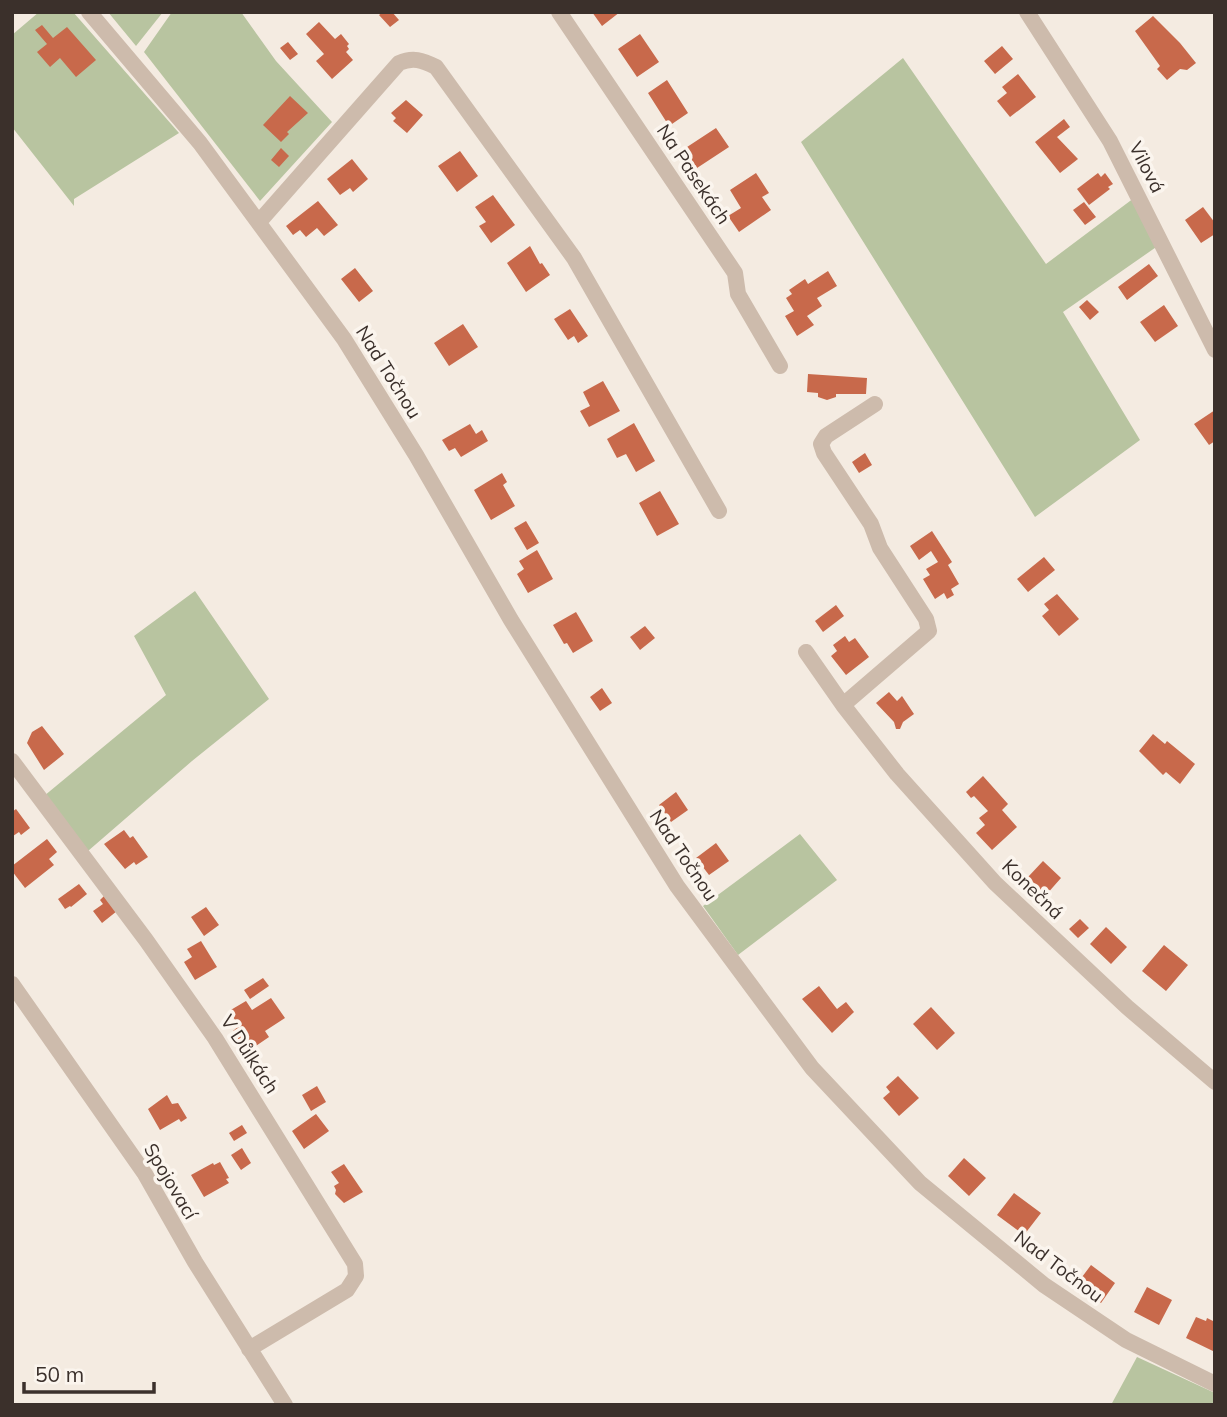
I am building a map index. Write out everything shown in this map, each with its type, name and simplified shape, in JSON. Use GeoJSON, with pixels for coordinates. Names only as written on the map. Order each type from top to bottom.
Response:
{"type":"FeatureCollection","features":[{"type":"Feature","properties":{"kind":"street","name":"Nad Točnou"},"geometry":{"type":"LineString","coordinates":[[89,12],[200,143],[344,339],[416,455],[511,621],[677,886],[812,1068],[920,1183],[1044,1285],[1126,1340],[1215,1384]]}},
{"type":"Feature","properties":{"kind":"street","name":"Na Pasekách"},"geometry":{"type":"LineString","coordinates":[[559,12],[735,272],[738,294],[780,366]]}},
{"type":"Feature","properties":{"kind":"street","name":"Vilová"},"geometry":{"type":"LineString","coordinates":[[1027,12],[1111,141],[1215,350]]}},
{"type":"Feature","properties":{"kind":"street"},"geometry":{"type":"LineString","coordinates":[[258,222],[399,63],[409,58],[436,67],[574,258],[719,511]]}},
{"type":"Feature","properties":{"kind":"street"},"geometry":{"type":"LineString","coordinates":[[843,705],[929,631],[926,619],[880,548],[871,524],[824,453],[821,444],[826,436],[875,404]]}},
{"type":"Feature","properties":{"kind":"street","name":"Konečná"},"geometry":{"type":"LineString","coordinates":[[806,652],[897,774],[995,883],[1127,1007],[1215,1082]]}},
{"type":"Feature","properties":{"kind":"street","name":"V Důlkách"},"geometry":{"type":"LineString","coordinates":[[12,761],[146,940],[215,1038],[355,1264],[356,1276],[347,1290],[249,1349]]}},
{"type":"Feature","properties":{"kind":"street","name":"Spojovací"},"geometry":{"type":"LineString","coordinates":[[12,984],[145,1174],[195,1262],[285,1405]]}},
{"type":"Feature","properties":{"kind":"green space"},"geometry":{"type":"Polygon","coordinates":[[[39,12],[73,12],[179,133],[74,199],[74,206],[12,127],[12,35],[39,12]]]}},
{"type":"Feature","properties":{"kind":"green space"},"geometry":{"type":"Polygon","coordinates":[[[108,12],[163,12],[136,46],[108,12]]]}},
{"type":"Feature","properties":{"kind":"green space"},"geometry":{"type":"Polygon","coordinates":[[[172,12],[241,12],[276,61],[332,122],[260,201],[144,52],[172,12]]]}},
{"type":"Feature","properties":{"kind":"green space"},"geometry":{"type":"Polygon","coordinates":[[[903,58],[1046,264],[1138,195],[1162,243],[1063,312],[1140,440],[1035,517],[801,142],[903,58]]]}},
{"type":"Feature","properties":{"kind":"green space"},"geometry":{"type":"Polygon","coordinates":[[[195,591],[269,699],[88,851],[44,796],[166,695],[134,636],[195,591]]]}},
{"type":"Feature","properties":{"kind":"green space"},"geometry":{"type":"Polygon","coordinates":[[[800,834],[837,880],[738,955],[703,906],[800,834]]]}},
{"type":"Feature","properties":{"kind":"green space"},"geometry":{"type":"Polygon","coordinates":[[[1137,1357],[1215,1393],[1215,1405],[1111,1405],[1137,1357]]]}},
{"type":"Feature","properties":{"kind":"building"},"geometry":{"type":"Polygon","coordinates":[[[392,12],[399,20],[390,27],[379,15],[392,12]]]}},
{"type":"Feature","properties":{"kind":"building"},"geometry":{"type":"Polygon","coordinates":[[[592,12],[620,12],[602,26],[592,12]]]}},
{"type":"Feature","properties":{"kind":"building"},"geometry":{"type":"Polygon","coordinates":[[[1153,16],[1196,63],[1187,70],[1180,69],[1167,80],[1157,69],[1160,66],[1135,31],[1153,16]]]}},
{"type":"Feature","properties":{"kind":"building"},"geometry":{"type":"Polygon","coordinates":[[[319,22],[335,39],[341,34],[349,44],[346,52],[353,60],[332,79],[316,61],[324,54],[306,34],[319,22]]]}},
{"type":"Feature","properties":{"kind":"building"},"geometry":{"type":"Polygon","coordinates":[[[42,25],[53,38],[67,27],[96,60],[76,77],[60,58],[50,67],[37,52],[47,44],[35,30],[42,25]]]}},
{"type":"Feature","properties":{"kind":"building"},"geometry":{"type":"Polygon","coordinates":[[[640,34],[659,62],[637,77],[618,49],[640,34]]]}},
{"type":"Feature","properties":{"kind":"building"},"geometry":{"type":"Polygon","coordinates":[[[288,42],[298,54],[290,60],[280,48],[288,42]]]}},
{"type":"Feature","properties":{"kind":"building"},"geometry":{"type":"Polygon","coordinates":[[[1002,46],[1013,59],[995,74],[984,61],[1002,46]]]}},
{"type":"Feature","properties":{"kind":"building"},"geometry":{"type":"Polygon","coordinates":[[[1018,74],[1036,97],[1010,117],[997,101],[1007,93],[1002,87],[1018,74]]]}},
{"type":"Feature","properties":{"kind":"building"},"geometry":{"type":"Polygon","coordinates":[[[667,80],[688,113],[669,126],[648,93],[667,80]]]}},
{"type":"Feature","properties":{"kind":"building"},"geometry":{"type":"Polygon","coordinates":[[[290,96],[308,113],[287,132],[289,134],[281,142],[263,125],[290,96]]]}},
{"type":"Feature","properties":{"kind":"building"},"geometry":{"type":"Polygon","coordinates":[[[406,100],[423,115],[407,133],[393,121],[396,118],[391,113],[406,100]]]}},
{"type":"Feature","properties":{"kind":"building"},"geometry":{"type":"Polygon","coordinates":[[[1064,119],[1070,127],[1057,137],[1078,159],[1060,173],[1035,142],[1064,119]]]}},
{"type":"Feature","properties":{"kind":"building"},"geometry":{"type":"Polygon","coordinates":[[[716,128],[729,147],[697,168],[684,149],[716,128]]]}},
{"type":"Feature","properties":{"kind":"building"},"geometry":{"type":"Polygon","coordinates":[[[281,148],[289,156],[279,167],[271,160],[281,148]]]}},
{"type":"Feature","properties":{"kind":"building"},"geometry":{"type":"Polygon","coordinates":[[[460,151],[478,176],[457,192],[438,166],[460,151]]]}},
{"type":"Feature","properties":{"kind":"building"},"geometry":{"type":"Polygon","coordinates":[[[352,159],[368,179],[353,192],[350,188],[340,195],[327,179],[352,159]]]}},
{"type":"Feature","properties":{"kind":"building"},"geometry":{"type":"Polygon","coordinates":[[[756,173],[769,193],[762,197],[771,210],[739,232],[728,216],[741,208],[730,190],[756,173]]]}},
{"type":"Feature","properties":{"kind":"building"},"geometry":{"type":"Polygon","coordinates":[[[1098,173],[1101,177],[1105,173],[1113,184],[1089,205],[1077,189],[1098,173]]]}},
{"type":"Feature","properties":{"kind":"building"},"geometry":{"type":"Polygon","coordinates":[[[493,195],[515,225],[491,243],[479,226],[486,222],[475,207],[493,195]]]}},
{"type":"Feature","properties":{"kind":"building"},"geometry":{"type":"Polygon","coordinates":[[[318,201],[338,225],[324,236],[317,228],[306,237],[300,230],[293,235],[286,226],[318,201]]]}},
{"type":"Feature","properties":{"kind":"building"},"geometry":{"type":"Polygon","coordinates":[[[1084,202],[1096,217],[1085,225],[1073,210],[1084,202]]]}},
{"type":"Feature","properties":{"kind":"building"},"geometry":{"type":"Polygon","coordinates":[[[1203,207],[1215,223],[1215,234],[1201,243],[1185,220],[1203,207]]]}},
{"type":"Feature","properties":{"kind":"building"},"geometry":{"type":"Polygon","coordinates":[[[530,246],[550,275],[526,292],[507,263],[530,246]]]}},
{"type":"Feature","properties":{"kind":"building"},"geometry":{"type":"Polygon","coordinates":[[[1149,264],[1158,276],[1127,300],[1118,287],[1149,264]]]}},
{"type":"Feature","properties":{"kind":"building"},"geometry":{"type":"Polygon","coordinates":[[[355,268],[373,291],[359,302],[341,279],[355,268]]]}},
{"type":"Feature","properties":{"kind":"building"},"geometry":{"type":"Polygon","coordinates":[[[828,271],[837,286],[817,298],[822,306],[807,316],[814,325],[797,336],[785,316],[794,311],[786,298],[792,294],[789,290],[805,279],[808,284],[828,271]]]}},
{"type":"Feature","properties":{"kind":"building"},"geometry":{"type":"Polygon","coordinates":[[[1087,300],[1099,312],[1090,320],[1079,307],[1087,300]]]}},
{"type":"Feature","properties":{"kind":"building"},"geometry":{"type":"Polygon","coordinates":[[[1164,305],[1178,326],[1155,342],[1140,322],[1164,305]]]}},
{"type":"Feature","properties":{"kind":"building"},"geometry":{"type":"Polygon","coordinates":[[[570,309],[588,336],[578,343],[574,336],[568,340],[554,319],[570,309]]]}},
{"type":"Feature","properties":{"kind":"building"},"geometry":{"type":"Polygon","coordinates":[[[463,324],[478,347],[449,366],[434,343],[463,324]]]}},
{"type":"Feature","properties":{"kind":"building"},"geometry":{"type":"Polygon","coordinates":[[[808,374],[867,378],[866,394],[836,394],[836,397],[827,400],[818,397],[818,393],[807,392],[808,374]]]}},
{"type":"Feature","properties":{"kind":"building"},"geometry":{"type":"Polygon","coordinates":[[[603,381],[620,411],[589,427],[580,411],[590,406],[583,392],[603,381]]]}},
{"type":"Feature","properties":{"kind":"building"},"geometry":{"type":"Polygon","coordinates":[[[1215,410],[1215,441],[1209,445],[1194,424],[1215,410]]]}},
{"type":"Feature","properties":{"kind":"building"},"geometry":{"type":"Polygon","coordinates":[[[634,423],[655,461],[636,472],[626,454],[617,458],[607,439],[634,423]]]}},
{"type":"Feature","properties":{"kind":"building"},"geometry":{"type":"Polygon","coordinates":[[[470,424],[476,434],[482,430],[488,441],[461,457],[455,448],[449,451],[442,440],[470,424]]]}},
{"type":"Feature","properties":{"kind":"building"},"geometry":{"type":"Polygon","coordinates":[[[865,453],[872,465],[859,473],[852,462],[865,453]]]}},
{"type":"Feature","properties":{"kind":"building"},"geometry":{"type":"Polygon","coordinates":[[[502,473],[507,482],[503,485],[515,506],[491,520],[474,490],[502,473]]]}},
{"type":"Feature","properties":{"kind":"building"},"geometry":{"type":"Polygon","coordinates":[[[660,491],[679,524],[657,536],[639,503],[660,491]]]}},
{"type":"Feature","properties":{"kind":"building"},"geometry":{"type":"Polygon","coordinates":[[[526,521],[539,543],[527,550],[514,528],[526,521]]]}},
{"type":"Feature","properties":{"kind":"building"},"geometry":{"type":"Polygon","coordinates":[[[932,531],[952,562],[948,565],[959,584],[951,589],[954,595],[947,599],[944,593],[935,599],[923,579],[930,575],[926,569],[938,562],[931,551],[919,560],[910,546],[932,531]]]}},
{"type":"Feature","properties":{"kind":"building"},"geometry":{"type":"Polygon","coordinates":[[[537,550],[553,579],[528,593],[517,574],[524,569],[519,561],[537,550]]]}},
{"type":"Feature","properties":{"kind":"building"},"geometry":{"type":"Polygon","coordinates":[[[1044,557],[1055,570],[1028,592],[1017,579],[1044,557]]]}},
{"type":"Feature","properties":{"kind":"building"},"geometry":{"type":"Polygon","coordinates":[[[1057,594],[1079,619],[1059,636],[1042,616],[1049,610],[1044,604],[1057,594]]]}},
{"type":"Feature","properties":{"kind":"building"},"geometry":{"type":"Polygon","coordinates":[[[836,605],[844,616],[823,632],[815,621],[836,605]]]}},
{"type":"Feature","properties":{"kind":"building"},"geometry":{"type":"Polygon","coordinates":[[[576,612],[593,641],[573,653],[553,625],[576,612]]]}},
{"type":"Feature","properties":{"kind":"building"},"geometry":{"type":"Polygon","coordinates":[[[645,626],[655,638],[640,650],[630,637],[645,626]]]}},
{"type":"Feature","properties":{"kind":"building"},"geometry":{"type":"Polygon","coordinates":[[[845,636],[849,642],[855,638],[869,657],[846,675],[831,656],[837,651],[833,645],[845,636]]]}},
{"type":"Feature","properties":{"kind":"building"},"geometry":{"type":"Polygon","coordinates":[[[602,688],[612,703],[600,711],[590,697],[602,688]]]}},
{"type":"Feature","properties":{"kind":"building"},"geometry":{"type":"Polygon","coordinates":[[[889,692],[897,701],[902,696],[914,714],[903,722],[900,729],[896,729],[894,722],[876,703],[889,692]]]}},
{"type":"Feature","properties":{"kind":"building"},"geometry":{"type":"Polygon","coordinates":[[[42,726],[64,754],[44,770],[27,743],[32,732],[42,726]]]}},
{"type":"Feature","properties":{"kind":"building"},"geometry":{"type":"Polygon","coordinates":[[[1153,734],[1165,744],[1167,741],[1195,764],[1180,784],[1166,772],[1163,775],[1139,751],[1153,734]]]}},
{"type":"Feature","properties":{"kind":"building"},"geometry":{"type":"Polygon","coordinates":[[[983,776],[1008,804],[1002,810],[1017,827],[992,850],[976,833],[985,825],[979,818],[988,811],[974,796],[971,798],[966,792],[983,776]]]}},
{"type":"Feature","properties":{"kind":"building"},"geometry":{"type":"Polygon","coordinates":[[[676,792],[688,810],[671,822],[659,805],[676,792]]]}},
{"type":"Feature","properties":{"kind":"building"},"geometry":{"type":"Polygon","coordinates":[[[16,809],[30,828],[21,835],[19,832],[13,836],[12,812],[16,809]]]}},
{"type":"Feature","properties":{"kind":"building"},"geometry":{"type":"Polygon","coordinates":[[[124,830],[130,838],[133,836],[148,857],[125,869],[104,844],[124,830]]]}},
{"type":"Feature","properties":{"kind":"building"},"geometry":{"type":"Polygon","coordinates":[[[47,839],[57,852],[49,859],[54,865],[25,888],[12,871],[12,866],[47,839]]]}},
{"type":"Feature","properties":{"kind":"building"},"geometry":{"type":"Polygon","coordinates":[[[716,843],[729,861],[709,875],[696,858],[716,843]]]}},
{"type":"Feature","properties":{"kind":"building"},"geometry":{"type":"Polygon","coordinates":[[[1043,861],[1061,878],[1046,895],[1028,877],[1043,861]]]}},
{"type":"Feature","properties":{"kind":"building"},"geometry":{"type":"Polygon","coordinates":[[[79,884],[87,894],[65,909],[58,899],[79,884]]]}},
{"type":"Feature","properties":{"kind":"building"},"geometry":{"type":"Polygon","coordinates":[[[105,895],[117,911],[102,923],[93,911],[103,904],[100,900],[105,895]]]}},
{"type":"Feature","properties":{"kind":"building"},"geometry":{"type":"Polygon","coordinates":[[[206,907],[219,925],[204,936],[191,917],[206,907]]]}},
{"type":"Feature","properties":{"kind":"building"},"geometry":{"type":"Polygon","coordinates":[[[1080,919],[1089,928],[1078,938],[1069,929],[1080,919]]]}},
{"type":"Feature","properties":{"kind":"building"},"geometry":{"type":"Polygon","coordinates":[[[1106,927],[1127,947],[1111,964],[1090,944],[1106,927]]]}},
{"type":"Feature","properties":{"kind":"building"},"geometry":{"type":"Polygon","coordinates":[[[201,941],[217,967],[195,980],[184,962],[192,957],[187,949],[201,941]]]}},
{"type":"Feature","properties":{"kind":"building"},"geometry":{"type":"Polygon","coordinates":[[[1164,945],[1188,965],[1166,991],[1142,971],[1164,945]]]}},
{"type":"Feature","properties":{"kind":"building"},"geometry":{"type":"Polygon","coordinates":[[[263,978],[269,986],[250,999],[244,990],[263,978]]]}},
{"type":"Feature","properties":{"kind":"building"},"geometry":{"type":"Polygon","coordinates":[[[819,986],[837,1009],[846,1002],[854,1012],[832,1033],[802,999],[819,986]]]}},
{"type":"Feature","properties":{"kind":"building"},"geometry":{"type":"Polygon","coordinates":[[[271,998],[285,1018],[265,1031],[269,1037],[253,1048],[249,1042],[243,1046],[233,1031],[239,1026],[229,1011],[246,1001],[252,1010],[271,998]]]}},
{"type":"Feature","properties":{"kind":"building"},"geometry":{"type":"Polygon","coordinates":[[[931,1007],[955,1033],[937,1050],[913,1024],[931,1007]]]}},
{"type":"Feature","properties":{"kind":"building"},"geometry":{"type":"Polygon","coordinates":[[[898,1076],[919,1098],[899,1116],[883,1098],[890,1092],[886,1087],[898,1076]]]}},
{"type":"Feature","properties":{"kind":"building"},"geometry":{"type":"Polygon","coordinates":[[[317,1086],[326,1102],[311,1111],[302,1095],[317,1086]]]}},
{"type":"Feature","properties":{"kind":"building"},"geometry":{"type":"Polygon","coordinates":[[[167,1095],[172,1104],[178,1103],[187,1118],[181,1122],[179,1119],[160,1130],[148,1109],[167,1095]]]}},
{"type":"Feature","properties":{"kind":"building"},"geometry":{"type":"Polygon","coordinates":[[[316,1114],[329,1131],[304,1149],[292,1131],[316,1114]]]}},
{"type":"Feature","properties":{"kind":"building"},"geometry":{"type":"Polygon","coordinates":[[[242,1125],[247,1133],[234,1141],[229,1133],[242,1125]]]}},
{"type":"Feature","properties":{"kind":"building"},"geometry":{"type":"Polygon","coordinates":[[[242,1148],[251,1163],[241,1170],[231,1155],[242,1148]]]}},
{"type":"Feature","properties":{"kind":"building"},"geometry":{"type":"Polygon","coordinates":[[[964,1158],[986,1178],[969,1196],[948,1176],[964,1158]]]}},
{"type":"Feature","properties":{"kind":"building"},"geometry":{"type":"Polygon","coordinates":[[[220,1162],[229,1183],[204,1197],[191,1175],[220,1162]]]}},
{"type":"Feature","properties":{"kind":"building"},"geometry":{"type":"Polygon","coordinates":[[[344,1164],[363,1192],[344,1203],[335,1194],[334,1186],[339,1183],[331,1172],[344,1164]]]}},
{"type":"Feature","properties":{"kind":"building"},"geometry":{"type":"Polygon","coordinates":[[[1014,1193],[1041,1213],[1024,1235],[997,1215],[1014,1193]]]}},
{"type":"Feature","properties":{"kind":"building"},"geometry":{"type":"Polygon","coordinates":[[[1091,1265],[1115,1283],[1101,1303],[1083,1289],[1088,1282],[1082,1277],[1091,1265]]]}},
{"type":"Feature","properties":{"kind":"building"},"geometry":{"type":"Polygon","coordinates":[[[1147,1287],[1172,1300],[1159,1325],[1134,1312],[1147,1287]]]}},
{"type":"Feature","properties":{"kind":"building"},"geometry":{"type":"Polygon","coordinates":[[[1196,1317],[1215,1322],[1215,1352],[1186,1338],[1196,1317]]]}}]}
